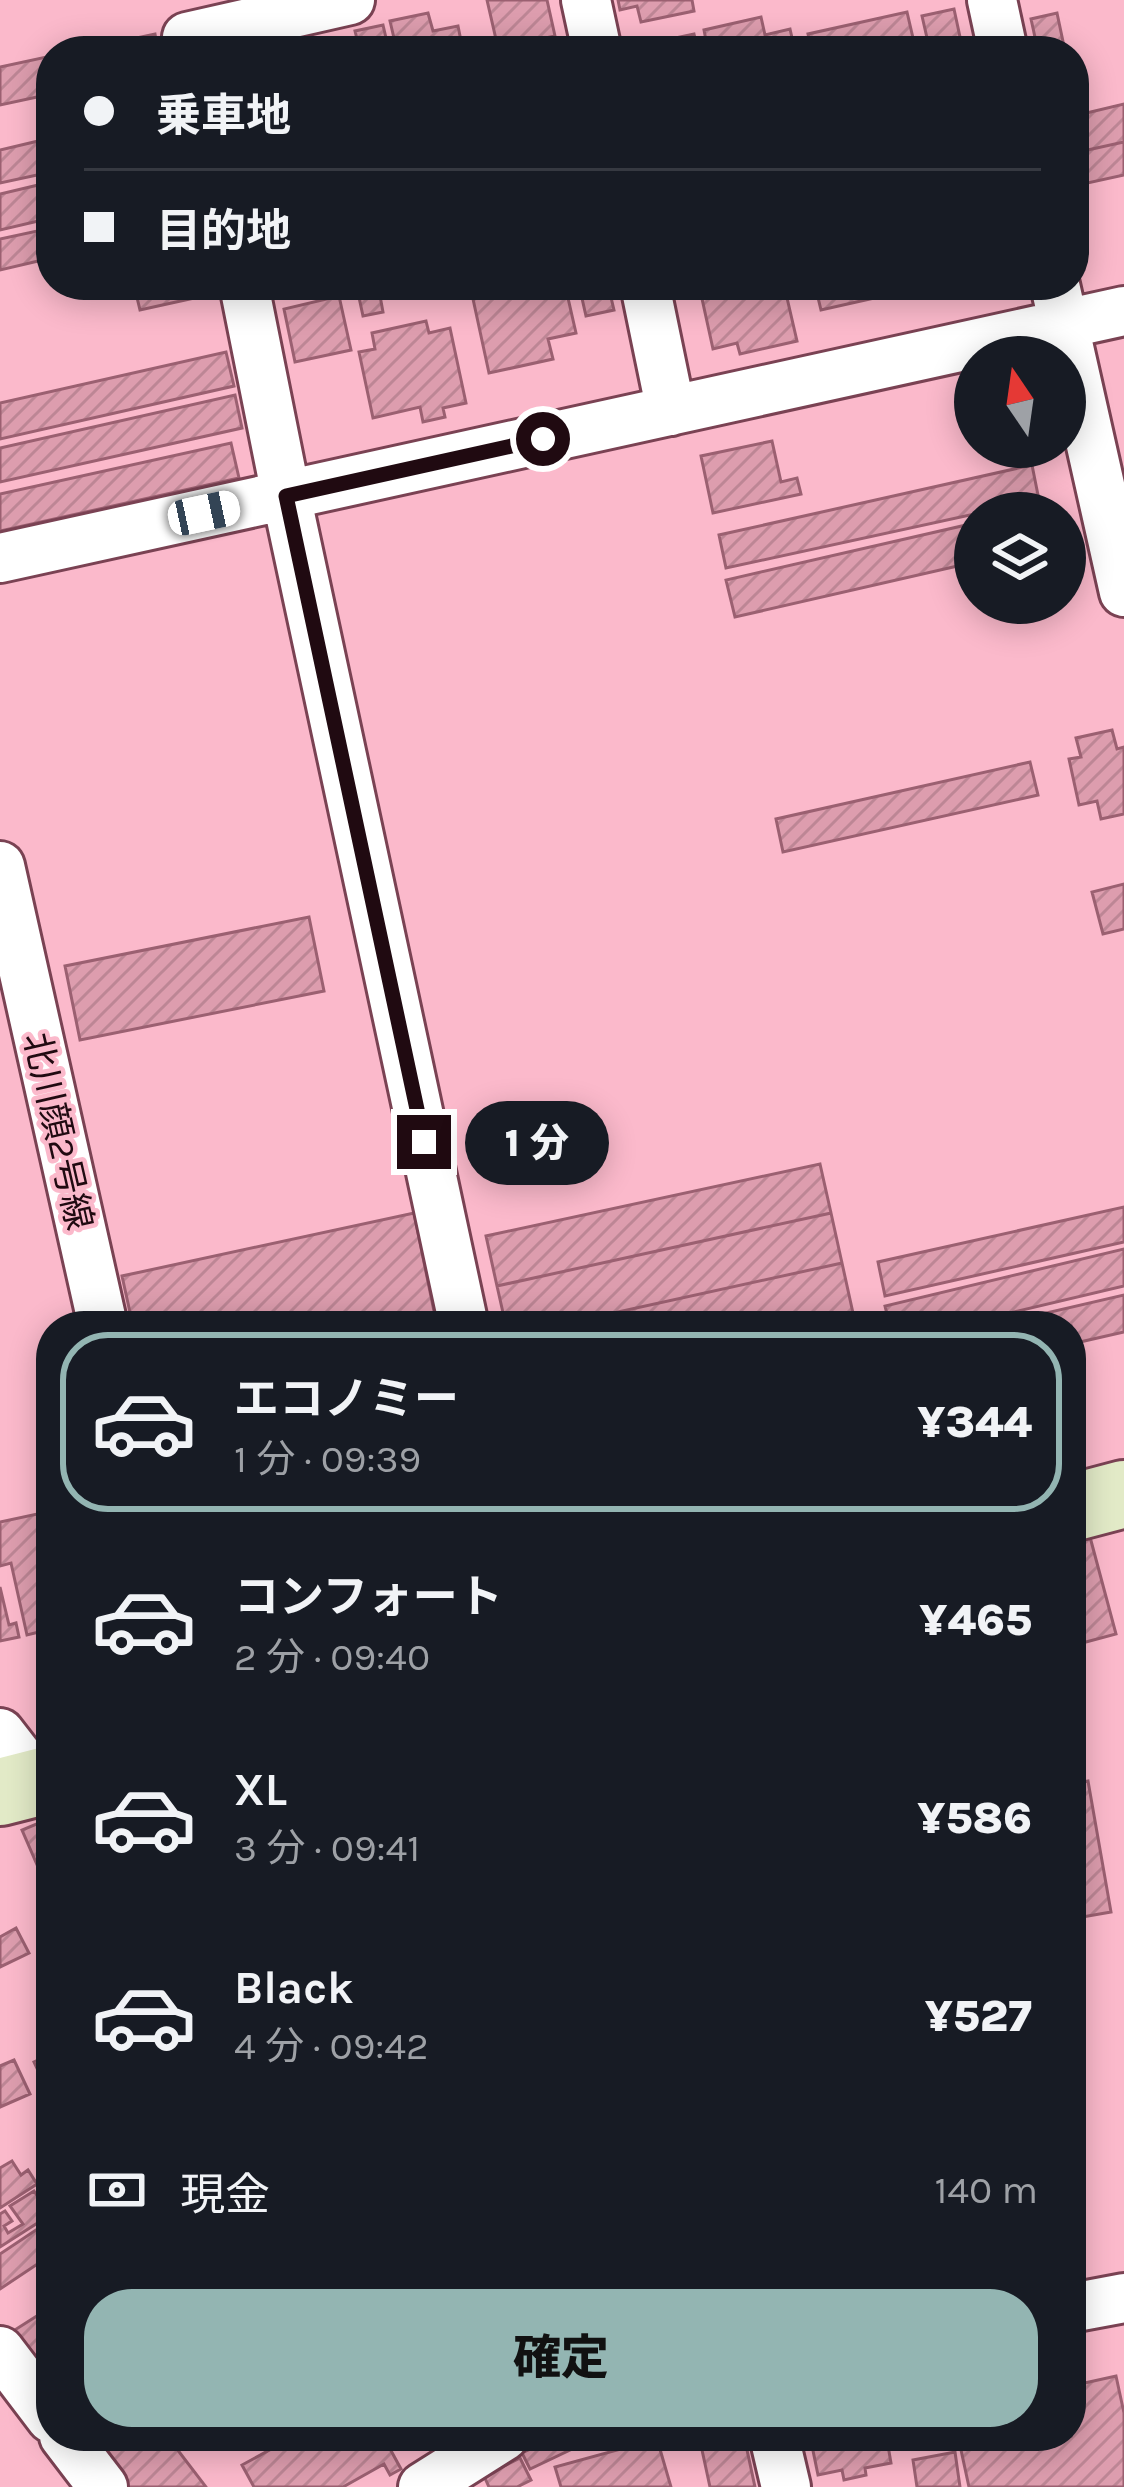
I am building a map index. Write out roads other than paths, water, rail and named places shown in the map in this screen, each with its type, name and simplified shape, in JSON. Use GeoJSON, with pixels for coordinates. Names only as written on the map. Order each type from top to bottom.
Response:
{"type":"FeatureCollection","features":[{"type":"Feature","properties":{"kind":"street"},"geometry":{"type":"LineString","coordinates":[[185,29],[350,0]]}},
{"type":"Feature","properties":{"kind":"street"},"geometry":{"type":"LineString","coordinates":[[586,0],[594,36]]}},
{"type":"Feature","properties":{"kind":"street"},"geometry":{"type":"LineString","coordinates":[[992,0],[1000,36]]}},
{"type":"Feature","properties":{"kind":"street"},"geometry":{"type":"LineString","coordinates":[[247,300],[461,1311]]}},
{"type":"Feature","properties":{"kind":"street"},"geometry":{"type":"LineString","coordinates":[[648,300],[671,411]]}},
{"type":"Feature","properties":{"kind":"street"},"geometry":{"type":"LineString","coordinates":[[0,558],[671,411],[1059,305],[1124,311]]}},
{"type":"Feature","properties":{"kind":"street"},"geometry":{"type":"LineString","coordinates":[[1059,305],[1124,592]]}},
{"type":"Feature","properties":{"kind":"street","name":"北川顔2号線"},"geometry":{"type":"LineString","coordinates":[[0,866],[100,1311]]}},
{"type":"Feature","properties":{"kind":"street"},"geometry":{"type":"LineString","coordinates":[[1086,1504],[1124,1494]]}},
{"type":"Feature","properties":{"kind":"street"},"geometry":{"type":"LineString","coordinates":[[1086,2305],[1124,2298]]}},
{"type":"Feature","properties":{"kind":"street"},"geometry":{"type":"LineString","coordinates":[[0,2351],[36,2398]]}},
{"type":"Feature","properties":{"kind":"street"},"geometry":{"type":"LineString","coordinates":[[75,2451],[103,2487]]}},
{"type":"Feature","properties":{"kind":"street"},"geometry":{"type":"LineString","coordinates":[[423,2487],[480,2451]]}},
{"type":"Feature","properties":{"kind":"street"},"geometry":{"type":"LineString","coordinates":[[778,2451],[786,2487]]}}]}
